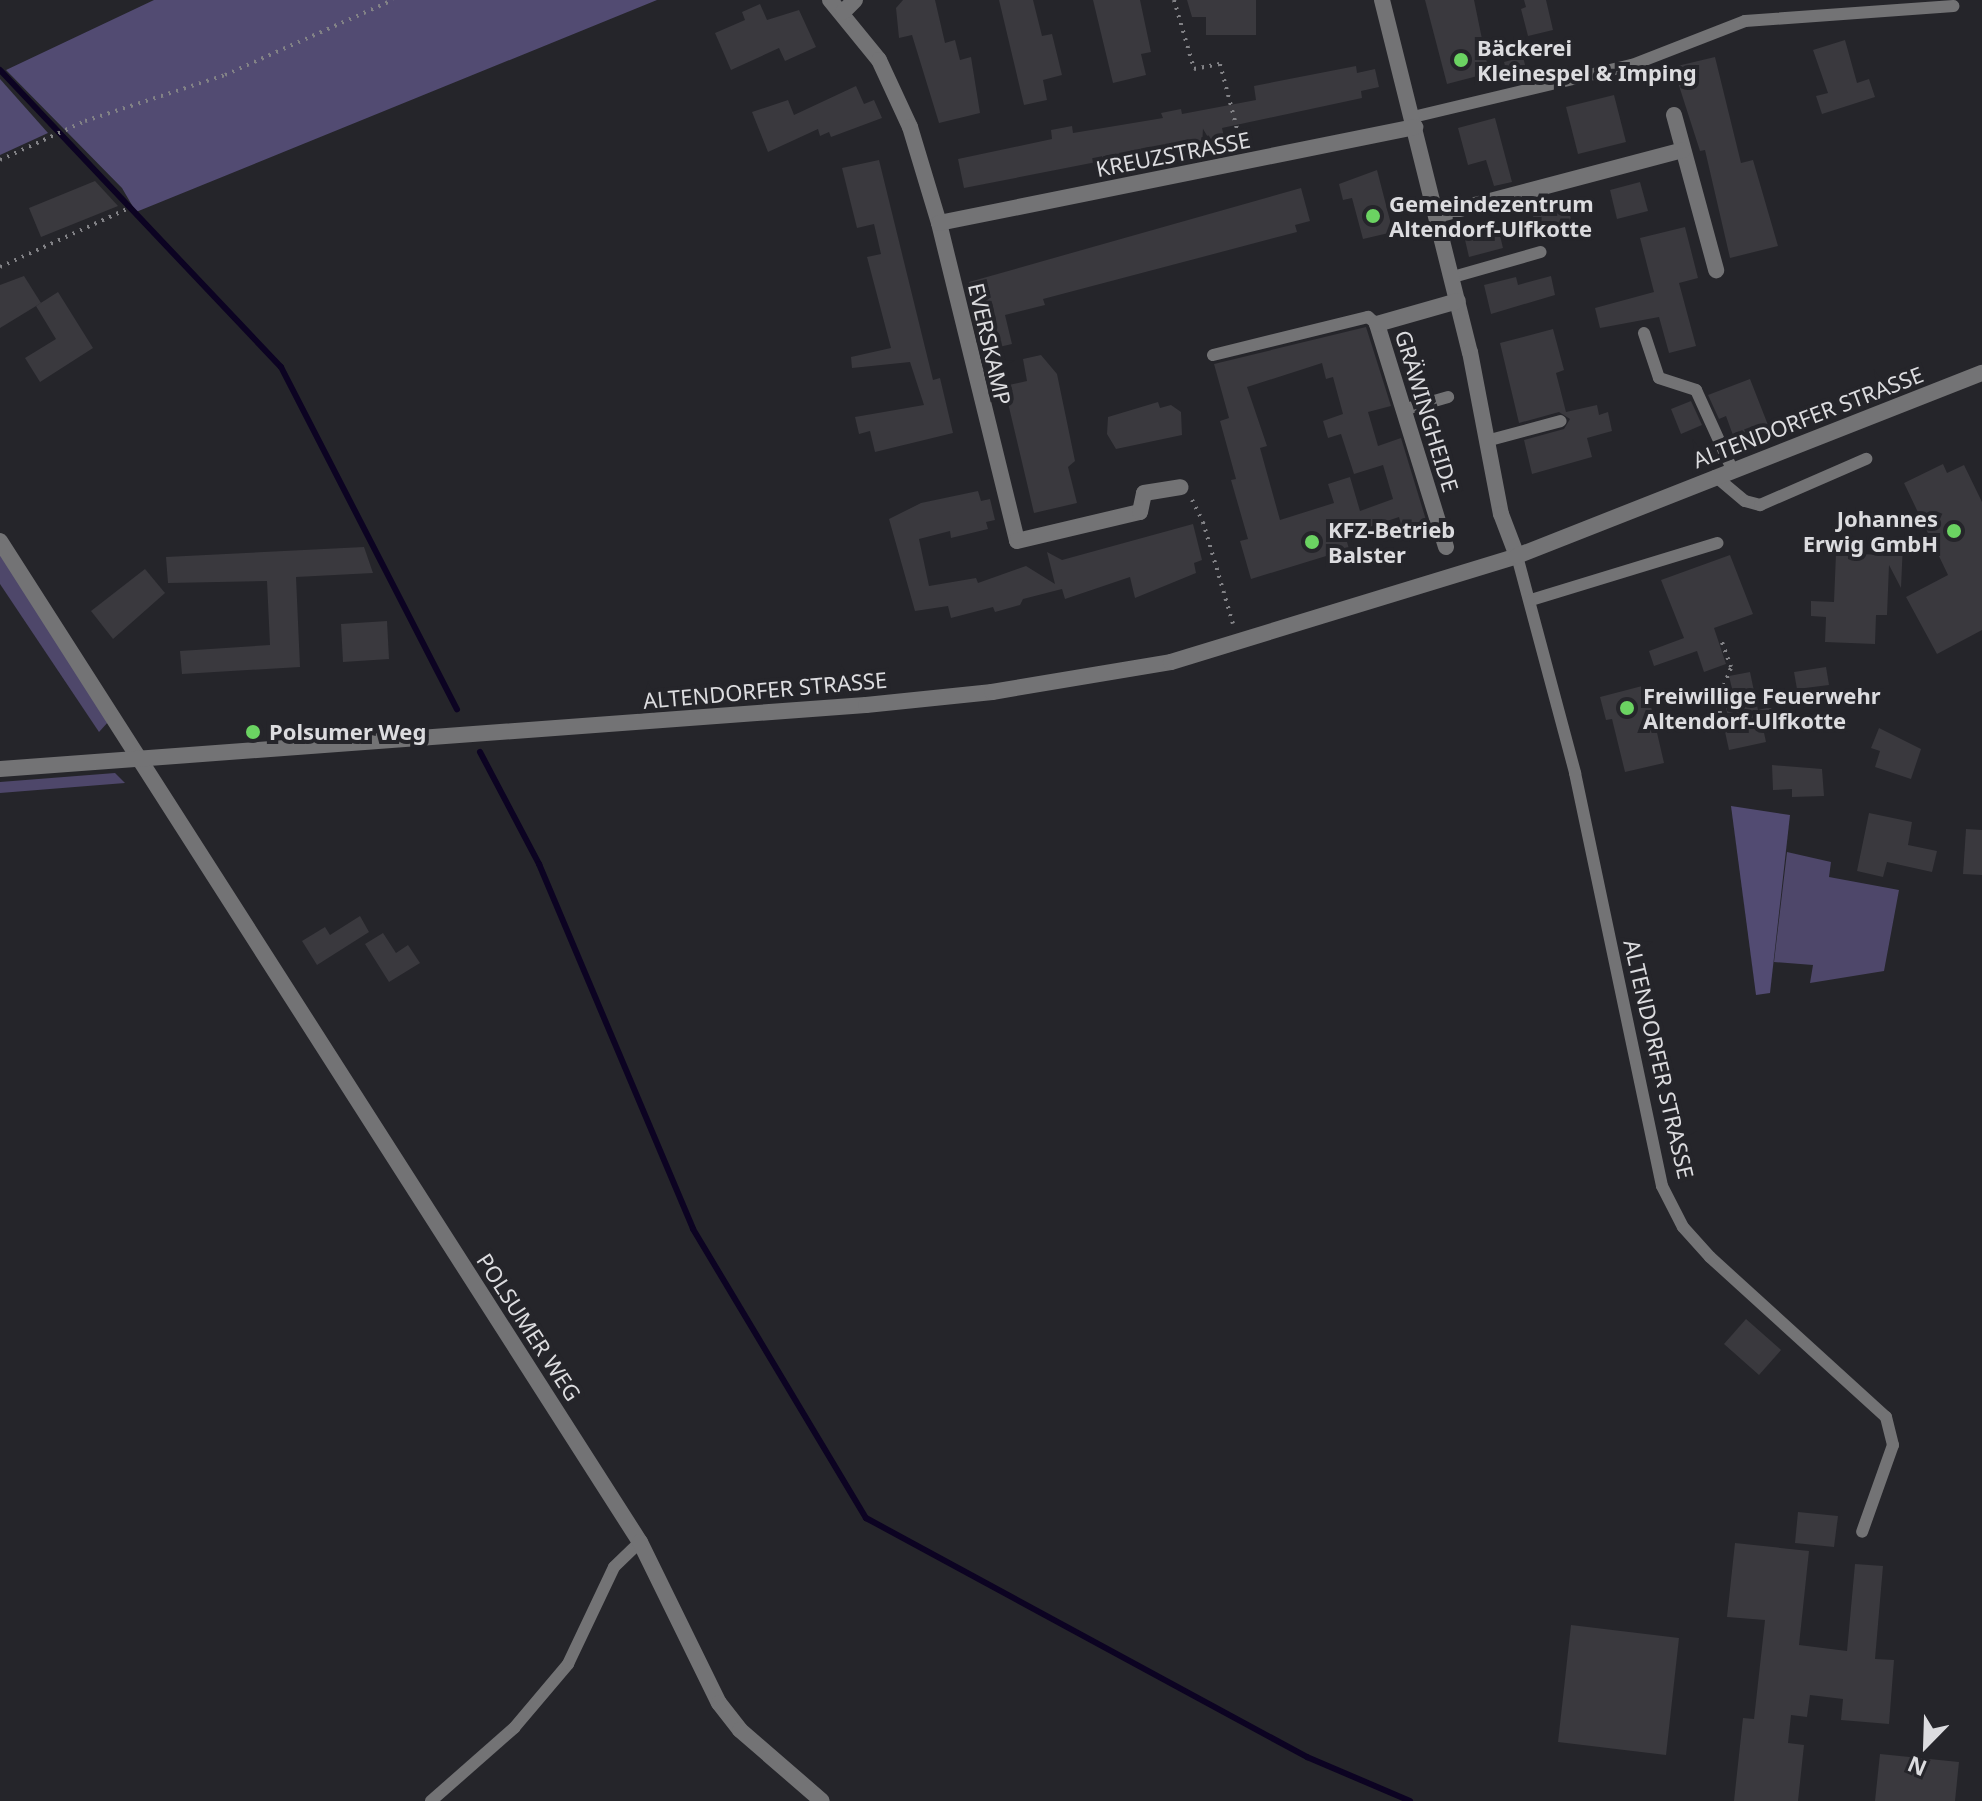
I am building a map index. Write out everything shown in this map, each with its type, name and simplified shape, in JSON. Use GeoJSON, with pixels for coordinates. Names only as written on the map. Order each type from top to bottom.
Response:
{"type":"FeatureCollection","features":[{"type":"Feature","properties":{"kind":"street","name":"EVERSKAMP"},"geometry":{"type":"LineString","coordinates":[[830,0],[849,6],[879,60],[910,127],[939,223],[1017,541],[1140,512],[1144,493],[1181,487]]}},
{"type":"Feature","properties":{"kind":"street"},"geometry":{"type":"LineString","coordinates":[[1382,0],[1453,277],[1490,440],[1501,514],[1517,556]]}},
{"type":"Feature","properties":{"kind":"street"},"geometry":{"type":"LineString","coordinates":[[1674,115],[1716,270]]}},
{"type":"Feature","properties":{"kind":"street","name":"KREUZSTRASSE"},"geometry":{"type":"LineString","coordinates":[[939,223],[1245,162],[1414,122]]}},
{"type":"Feature","properties":{"kind":"street"},"geometry":{"type":"LineString","coordinates":[[1437,215],[1683,150]]}},
{"type":"Feature","properties":{"kind":"street","name":"GRÄWINGHEIDE"},"geometry":{"type":"LineString","coordinates":[[1446,547],[1377,324],[1458,301]]}},
{"type":"Feature","properties":{"kind":"street","name":"ALTENDORFER STRASSE"},"geometry":{"type":"LineString","coordinates":[[0,769],[977,693],[1171,662],[1517,556],[1982,373]]}},
{"type":"Feature","properties":{"kind":"street","name":"POLSUMER WEG"},"geometry":{"type":"LineString","coordinates":[[0,541],[142,758],[640,1542],[719,1703],[740,1730],[822,1801]]}},
{"type":"Feature","properties":{"kind":"lane"},"geometry":{"type":"LineString","coordinates":[[1414,122],[1632,65],[1745,21],[1953,6]]}},
{"type":"Feature","properties":{"kind":"lane"},"geometry":{"type":"LineString","coordinates":[[1453,277],[1541,252]]}},
{"type":"Feature","properties":{"kind":"lane"},"geometry":{"type":"LineString","coordinates":[[1213,355],[1368,317],[1377,324]]}},
{"type":"Feature","properties":{"kind":"lane"},"geometry":{"type":"LineString","coordinates":[[1644,333],[1659,378],[1696,390],[1732,469]]}},
{"type":"Feature","properties":{"kind":"lane"},"geometry":{"type":"LineString","coordinates":[[1403,410],[1448,397]]}},
{"type":"Feature","properties":{"kind":"lane"},"geometry":{"type":"LineString","coordinates":[[1490,440],[1561,421]]}},
{"type":"Feature","properties":{"kind":"lane"},"geometry":{"type":"LineString","coordinates":[[1715,476],[1745,501],[1760,505],[1866,459]]}},
{"type":"Feature","properties":{"kind":"lane"},"geometry":{"type":"LineString","coordinates":[[1531,600],[1718,543]]}},
{"type":"Feature","properties":{"kind":"lane","name":"ALTENDORFER STRASSE"},"geometry":{"type":"LineString","coordinates":[[1517,556],[1575,773],[1662,1186],[1683,1227],[1710,1257],[1886,1417],[1893,1445],[1862,1532]]}},
{"type":"Feature","properties":{"kind":"lane"},"geometry":{"type":"LineString","coordinates":[[431,1801],[514,1728],[568,1664],[614,1567],[640,1542]]}},
{"type":"Feature","properties":{"kind":"path"},"geometry":{"type":"LineString","coordinates":[[0,160],[85,121],[225,75],[393,0]]}},
{"type":"Feature","properties":{"kind":"path"},"geometry":{"type":"LineString","coordinates":[[1174,0],[1194,69],[1220,64],[1245,162]]}},
{"type":"Feature","properties":{"kind":"path"},"geometry":{"type":"LineString","coordinates":[[0,267],[127,209]]}},
{"type":"Feature","properties":{"kind":"path"},"geometry":{"type":"LineString","coordinates":[[1181,487],[1203,522],[1238,642]]}},
{"type":"Feature","properties":{"kind":"path"},"geometry":{"type":"LineString","coordinates":[[1720,713],[1718,700],[1731,667],[1721,640]]}},
{"type":"Feature","properties":{"kind":"shaded area"},"geometry":{"type":"Polygon","coordinates":[[[154,0],[657,0],[136,212],[122,188],[6,70],[154,0]]]}},
{"type":"Feature","properties":{"kind":"shaded area"},"geometry":{"type":"Polygon","coordinates":[[[0,79],[48,133],[0,155],[0,79]]]}},
{"type":"Feature","properties":{"kind":"shaded area"},"geometry":{"type":"Polygon","coordinates":[[[0,554],[109,721],[99,732],[0,584],[0,554]]]}},
{"type":"Feature","properties":{"kind":"shaded area"},"geometry":{"type":"Polygon","coordinates":[[[115,773],[125,783],[0,793],[0,782],[115,773]]]}},
{"type":"Feature","properties":{"kind":"shaded area"},"geometry":{"type":"Polygon","coordinates":[[[1731,806],[1790,815],[1770,993],[1756,995],[1731,806]]]}},
{"type":"Feature","properties":{"kind":"shaded area"},"geometry":{"type":"Polygon","coordinates":[[[1787,852],[1831,862],[1829,877],[1899,890],[1884,971],[1810,983],[1813,965],[1774,962],[1787,852]]]}},
{"type":"Feature","properties":{"kind":"building"},"geometry":{"type":"Polygon","coordinates":[[[903,0],[935,0],[945,43],[955,40],[960,60],[971,57],[980,113],[939,123],[912,35],[899,38],[896,8],[903,0]]]}},
{"type":"Feature","properties":{"kind":"building"},"geometry":{"type":"Polygon","coordinates":[[[999,0],[1033,0],[1042,36],[1052,34],[1062,75],[1043,80],[1047,100],[1024,105],[999,0]]]}},
{"type":"Feature","properties":{"kind":"building"},"geometry":{"type":"Polygon","coordinates":[[[1093,0],[1140,0],[1151,52],[1141,54],[1146,75],[1113,83],[1093,0]]]}},
{"type":"Feature","properties":{"kind":"building"},"geometry":{"type":"Polygon","coordinates":[[[1187,0],[1256,0],[1256,35],[1206,35],[1206,17],[1192,17],[1187,0]]]}},
{"type":"Feature","properties":{"kind":"building"},"geometry":{"type":"Polygon","coordinates":[[[1425,0],[1474,0],[1489,73],[1447,84],[1425,0]]]}},
{"type":"Feature","properties":{"kind":"building"},"geometry":{"type":"Polygon","coordinates":[[[1524,0],[1546,0],[1553,30],[1528,36],[1521,9],[1526,7],[1524,0]]]}},
{"type":"Feature","properties":{"kind":"building"},"geometry":{"type":"Polygon","coordinates":[[[760,4],[767,20],[799,10],[816,47],[785,61],[779,48],[731,70],[715,33],[745,20],[742,12],[760,4]]]}},
{"type":"Feature","properties":{"kind":"building"},"geometry":{"type":"Polygon","coordinates":[[[1845,40],[1857,83],[1869,79],[1875,97],[1822,114],[1816,96],[1828,93],[1813,50],[1845,40]]]}},
{"type":"Feature","properties":{"kind":"building"},"geometry":{"type":"Polygon","coordinates":[[[1523,57],[1528,76],[1509,82],[1504,62],[1523,57]]]}},
{"type":"Feature","properties":{"kind":"building"},"geometry":{"type":"Polygon","coordinates":[[[1715,57],[1741,163],[1753,160],[1778,246],[1730,258],[1705,150],[1700,151],[1673,67],[1715,57]]]}},
{"type":"Feature","properties":{"kind":"building"},"geometry":{"type":"Polygon","coordinates":[[[1356,66],[1357,73],[1375,69],[1379,87],[1361,91],[1362,98],[1222,128],[1224,137],[964,188],[958,159],[1052,139],[1051,130],[1072,126],[1073,133],[1163,118],[1161,113],[1181,109],[1182,114],[1256,100],[1254,86],[1356,66]]]}},
{"type":"Feature","properties":{"kind":"building"},"geometry":{"type":"Polygon","coordinates":[[[856,86],[864,104],[874,100],[882,118],[831,137],[829,132],[820,136],[818,129],[768,152],[752,112],[788,100],[794,115],[856,86]]]}},
{"type":"Feature","properties":{"kind":"building"},"geometry":{"type":"Polygon","coordinates":[[[1614,95],[1626,142],[1578,154],[1566,107],[1614,95]]]}},
{"type":"Feature","properties":{"kind":"building"},"geometry":{"type":"Polygon","coordinates":[[[1495,118],[1512,182],[1494,186],[1486,160],[1468,165],[1458,128],[1495,118]]]}},
{"type":"Feature","properties":{"kind":"building"},"geometry":{"type":"Polygon","coordinates":[[[879,160],[933,380],[940,378],[953,433],[875,452],[870,431],[859,434],[855,417],[924,405],[910,362],[852,368],[851,357],[891,348],[867,257],[881,254],[874,224],[857,228],[842,168],[879,160]]]}},
{"type":"Feature","properties":{"kind":"building","name":"Gemeindezentrum Altendorf-Ulfkotte"},"geometry":{"type":"Polygon","coordinates":[[[1377,170],[1393,232],[1363,239],[1352,198],[1343,200],[1339,184],[1377,170]]]}},
{"type":"Feature","properties":{"kind":"building"},"geometry":{"type":"Polygon","coordinates":[[[95,181],[118,206],[41,237],[29,208],[95,181]]]}},
{"type":"Feature","properties":{"kind":"building"},"geometry":{"type":"Polygon","coordinates":[[[1640,182],[1648,211],[1617,219],[1610,190],[1640,182]]]}},
{"type":"Feature","properties":{"kind":"building"},"geometry":{"type":"Polygon","coordinates":[[[1301,188],[1310,221],[1295,225],[1297,232],[1043,299],[1045,305],[1005,315],[1012,344],[986,350],[969,282],[1301,188]]]}},
{"type":"Feature","properties":{"kind":"building"},"geometry":{"type":"Polygon","coordinates":[[[1567,206],[1575,231],[1539,240],[1533,216],[1567,206]]]}},
{"type":"Feature","properties":{"kind":"building"},"geometry":{"type":"Polygon","coordinates":[[[1496,219],[1503,248],[1469,257],[1462,227],[1496,219]]]}},
{"type":"Feature","properties":{"kind":"building"},"geometry":{"type":"Polygon","coordinates":[[[1685,227],[1698,278],[1679,283],[1696,346],[1669,353],[1659,317],[1600,328],[1595,308],[1654,292],[1640,238],[1685,227]]]}},
{"type":"Feature","properties":{"kind":"building"},"geometry":{"type":"Polygon","coordinates":[[[24,276],[41,303],[0,328],[0,285],[24,276]]]}},
{"type":"Feature","properties":{"kind":"building"},"geometry":{"type":"Polygon","coordinates":[[[1551,276],[1555,295],[1491,314],[1484,285],[1516,277],[1518,285],[1551,276]]]}},
{"type":"Feature","properties":{"kind":"building"},"geometry":{"type":"Polygon","coordinates":[[[58,292],[93,348],[40,382],[25,358],[56,339],[36,306],[58,292]]]}},
{"type":"Feature","properties":{"kind":"building"},"geometry":{"type":"Polygon","coordinates":[[[1366,327],[1391,406],[1368,412],[1378,446],[1401,438],[1426,520],[1402,528],[1399,517],[1345,535],[1349,549],[1251,579],[1240,541],[1248,539],[1231,480],[1236,479],[1220,421],[1229,418],[1214,364],[1366,327]],[[1322,363],[1247,387],[1267,446],[1260,448],[1280,520],[1334,503],[1328,484],[1350,477],[1360,511],[1393,499],[1383,465],[1354,474],[1341,434],[1328,438],[1323,421],[1343,414],[1333,377],[1326,379],[1322,363]]]}},
{"type":"Feature","properties":{"kind":"building"},"geometry":{"type":"Polygon","coordinates":[[[1553,329],[1564,370],[1556,373],[1566,412],[1597,405],[1599,415],[1608,412],[1612,431],[1587,438],[1592,457],[1532,474],[1524,440],[1564,429],[1570,419],[1559,412],[1519,423],[1500,343],[1553,329]]]}},
{"type":"Feature","properties":{"kind":"building"},"geometry":{"type":"Polygon","coordinates":[[[1041,355],[1057,374],[1075,461],[1068,467],[1077,503],[1034,513],[1004,386],[1027,381],[1023,359],[1041,355]]]}},
{"type":"Feature","properties":{"kind":"building"},"geometry":{"type":"Polygon","coordinates":[[[1750,379],[1768,425],[1734,438],[1726,416],[1719,419],[1708,395],[1750,379]]]}},
{"type":"Feature","properties":{"kind":"building"},"geometry":{"type":"Polygon","coordinates":[[[1691,401],[1702,425],[1681,434],[1671,409],[1691,401]]]}},
{"type":"Feature","properties":{"kind":"building"},"geometry":{"type":"Polygon","coordinates":[[[1158,402],[1160,408],[1171,405],[1181,412],[1182,435],[1116,449],[1107,434],[1108,417],[1158,402]]]}},
{"type":"Feature","properties":{"kind":"building"},"geometry":{"type":"Polygon","coordinates":[[[1943,464],[1947,473],[1964,465],[1982,502],[1982,630],[1937,654],[1906,597],[1948,575],[1904,483],[1943,464]]]}},
{"type":"Feature","properties":{"kind":"building"},"geometry":{"type":"Polygon","coordinates":[[[978,491],[981,501],[990,499],[995,520],[986,522],[988,529],[951,538],[950,531],[919,539],[929,586],[976,578],[978,583],[1026,566],[1055,584],[1047,552],[1062,560],[1193,524],[1202,560],[1194,563],[1196,573],[1135,598],[1130,577],[1065,599],[1062,589],[1023,599],[1020,605],[995,612],[993,607],[951,618],[948,606],[915,611],[889,519],[921,503],[978,491]]]}},
{"type":"Feature","properties":{"kind":"building"},"geometry":{"type":"Polygon","coordinates":[[[1876,542],[1903,543],[1901,588],[1889,565],[1887,615],[1876,615],[1875,644],[1825,642],[1826,617],[1811,616],[1811,601],[1834,602],[1836,553],[1883,555],[1876,542]]]}},
{"type":"Feature","properties":{"kind":"building"},"geometry":{"type":"Polygon","coordinates":[[[364,547],[373,573],[296,577],[300,667],[182,674],[180,651],[270,645],[267,581],[168,583],[166,557],[364,547]]]}},
{"type":"Feature","properties":{"kind":"building"},"geometry":{"type":"Polygon","coordinates":[[[1730,555],[1753,614],[1714,628],[1726,664],[1704,672],[1697,651],[1654,666],[1649,651],[1684,638],[1661,580],[1730,555]]]}},
{"type":"Feature","properties":{"kind":"building"},"geometry":{"type":"Polygon","coordinates":[[[145,569],[165,593],[113,639],[91,611],[145,569]]]}},
{"type":"Feature","properties":{"kind":"building"},"geometry":{"type":"Polygon","coordinates":[[[387,621],[389,659],[343,662],[341,624],[387,621]]]}},
{"type":"Feature","properties":{"kind":"building"},"geometry":{"type":"Polygon","coordinates":[[[1826,667],[1829,685],[1797,689],[1794,672],[1826,667]]]}},
{"type":"Feature","properties":{"kind":"building"},"geometry":{"type":"Polygon","coordinates":[[[1750,672],[1758,710],[1771,707],[1775,725],[1763,728],[1766,742],[1729,750],[1722,718],[1728,717],[1725,703],[1734,697],[1729,676],[1750,672]]]}},
{"type":"Feature","properties":{"kind":"building","name":"Freiwillige Feuerwehr Altendorf-Ulfkotte"},"geometry":{"type":"Polygon","coordinates":[[[1646,685],[1664,763],[1625,772],[1612,719],[1606,720],[1600,697],[1646,685]]]}},
{"type":"Feature","properties":{"kind":"building"},"geometry":{"type":"Polygon","coordinates":[[[1879,728],[1921,749],[1911,779],[1875,767],[1880,751],[1871,748],[1879,728]]]}},
{"type":"Feature","properties":{"kind":"building"},"geometry":{"type":"Polygon","coordinates":[[[1772,765],[1822,769],[1824,796],[1792,797],[1792,789],[1773,790],[1772,765]]]}},
{"type":"Feature","properties":{"kind":"building"},"geometry":{"type":"Polygon","coordinates":[[[1869,813],[1912,822],[1908,845],[1937,851],[1932,872],[1887,862],[1883,877],[1857,871],[1869,813]]]}},
{"type":"Feature","properties":{"kind":"building"},"geometry":{"type":"Polygon","coordinates":[[[1966,829],[1982,830],[1982,875],[1963,874],[1966,829]]]}},
{"type":"Feature","properties":{"kind":"building"},"geometry":{"type":"Polygon","coordinates":[[[360,916],[369,932],[317,965],[302,941],[325,927],[330,935],[360,916]]]}},
{"type":"Feature","properties":{"kind":"building"},"geometry":{"type":"Polygon","coordinates":[[[383,933],[396,953],[408,945],[420,963],[389,982],[365,944],[383,933]]]}},
{"type":"Feature","properties":{"kind":"building"},"geometry":{"type":"Polygon","coordinates":[[[1746,1319],[1781,1350],[1759,1375],[1724,1344],[1746,1319]]]}},
{"type":"Feature","properties":{"kind":"building"},"geometry":{"type":"Polygon","coordinates":[[[1798,1512],[1838,1516],[1834,1547],[1795,1543],[1798,1512]]]}},
{"type":"Feature","properties":{"kind":"building"},"geometry":{"type":"Polygon","coordinates":[[[1735,1543],[1809,1551],[1799,1645],[1847,1651],[1855,1564],[1883,1566],[1875,1659],[1894,1660],[1889,1724],[1841,1720],[1843,1699],[1810,1695],[1807,1717],[1791,1715],[1788,1743],[1804,1745],[1798,1801],[1734,1801],[1743,1718],[1754,1719],[1765,1620],[1727,1617],[1735,1543]]]}},
{"type":"Feature","properties":{"kind":"building"},"geometry":{"type":"Polygon","coordinates":[[[1571,1625],[1679,1638],[1666,1755],[1558,1742],[1571,1625]]]}},
{"type":"Feature","properties":{"kind":"building"},"geometry":{"type":"Polygon","coordinates":[[[1880,1754],[1959,1762],[1955,1801],[1875,1801],[1880,1754]]]}},
{"type":"Feature","properties":{"kind":"waterway"},"geometry":{"type":"LineString","coordinates":[[0,70],[281,367],[457,709]]}},
{"type":"Feature","properties":{"kind":"waterway"},"geometry":{"type":"LineString","coordinates":[[480,752],[539,864],[693,1229],[866,1518],[1307,1757],[1410,1801]]}},
{"type":"Feature","properties":{"kind":"place","name":"Bäckerei Kleinespel & Imping"},"geometry":{"type":"Point","coordinates":[1461,60]}},
{"type":"Feature","properties":{"kind":"place","name":"Gemeindezentrum Altendorf-Ulfkotte"},"geometry":{"type":"Point","coordinates":[1373,216]}},
{"type":"Feature","properties":{"kind":"place","name":"Johannes Erwig GmbH"},"geometry":{"type":"Point","coordinates":[1954,531]}},
{"type":"Feature","properties":{"kind":"place","name":"KFZ-Betrieb Balster"},"geometry":{"type":"Point","coordinates":[1312,542]}},
{"type":"Feature","properties":{"kind":"place","name":"Freiwillige Feuerwehr Altendorf-Ulfkotte"},"geometry":{"type":"Point","coordinates":[1627,708]}},
{"type":"Feature","properties":{"kind":"place","name":"Polsumer Weg"},"geometry":{"type":"Point","coordinates":[253,732]}}]}
